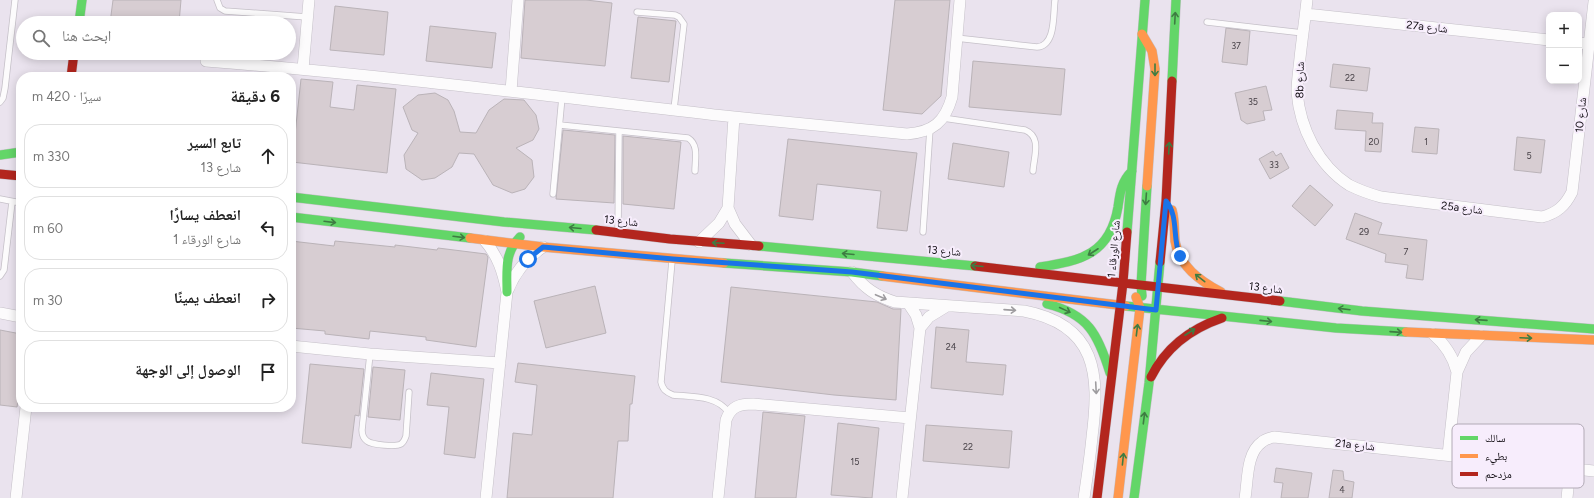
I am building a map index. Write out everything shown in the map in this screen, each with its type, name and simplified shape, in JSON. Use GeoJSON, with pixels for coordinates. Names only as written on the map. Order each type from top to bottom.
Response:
{"type":"FeatureCollection","features":[{"type":"Feature","properties":{"kind":"street"},"geometry":{"type":"LineString","coordinates":[[79,16],[82,0]]}},
{"type":"Feature","properties":{"kind":"street"},"geometry":{"type":"LineString","coordinates":[[303,69],[309,0]]}},
{"type":"Feature","properties":{"kind":"street"},"geometry":{"type":"LineString","coordinates":[[511,91],[518,0]]}},
{"type":"Feature","properties":{"kind":"street"},"geometry":{"type":"LineString","coordinates":[[206,61],[303,69],[562,96],[734,117],[907,134],[919,133],[930,129],[943,118],[949,108],[952,97],[960,0]]}},
{"type":"Feature","properties":{"kind":"street","name":"شارع الورقاء 1"},"geometry":{"type":"LineString","coordinates":[[1097,498],[1121,306],[1133,170],[1144,0]]}},
{"type":"Feature","properties":{"kind":"street"},"geometry":{"type":"LineString","coordinates":[[1134,498],[1149,383],[1166,201],[1176,0]]}},
{"type":"Feature","properties":{"kind":"street","name":"8b شارع"},"geometry":{"type":"LineString","coordinates":[[1307,0],[1297,90],[1300,114],[1308,136],[1320,156],[1335,174]]}},
{"type":"Feature","properties":{"kind":"street","name":"شارع 10"},"geometry":{"type":"LineString","coordinates":[[1574,181],[1584,43],[1594,2]]}},
{"type":"Feature","properties":{"kind":"street","name":"27a شارع"},"geometry":{"type":"LineString","coordinates":[[1306,14],[1546,40]]}},
{"type":"Feature","properties":{"kind":"street"},"geometry":{"type":"LineString","coordinates":[[1142,34],[1152,51],[1155,69],[1141,285],[1144,300],[1156,310]]}},
{"type":"Feature","properties":{"kind":"street"},"geometry":{"type":"LineString","coordinates":[[72,72],[73,60]]}},
{"type":"Feature","properties":{"kind":"street"},"geometry":{"type":"LineString","coordinates":[[698,242],[719,223],[728,208],[734,117]]}},
{"type":"Feature","properties":{"kind":"street"},"geometry":{"type":"LineString","coordinates":[[0,155],[16,153]]}},
{"type":"Feature","properties":{"kind":"street"},"geometry":{"type":"LineString","coordinates":[[1016,270],[1074,261],[1085,257],[1102,245],[1113,229],[1116,220],[1121,184],[1133,170]]}},
{"type":"Feature","properties":{"kind":"street"},"geometry":{"type":"LineString","coordinates":[[0,174],[16,176]]}},
{"type":"Feature","properties":{"kind":"street","name":"25a شارع"},"geometry":{"type":"LineString","coordinates":[[1335,174],[1349,184],[1365,192],[1381,197],[1542,217],[1561,209],[1568,201],[1572,192],[1574,181]]}},
{"type":"Feature","properties":{"kind":"street","name":"شارع 13"},"geometry":{"type":"LineString","coordinates":[[296,198],[496,221],[618,232],[698,242],[751,244],[1016,270],[1362,311],[1594,329]]}},
{"type":"Feature","properties":{"kind":"street"},"geometry":{"type":"LineString","coordinates":[[1166,201],[1173,211],[1175,242],[1184,263],[1208,285],[1234,296]]}},
{"type":"Feature","properties":{"kind":"street"},"geometry":{"type":"LineString","coordinates":[[728,208],[735,224],[751,244]]}},
{"type":"Feature","properties":{"kind":"street"},"geometry":{"type":"LineString","coordinates":[[296,218],[512,244],[673,259],[852,272],[1121,306],[1336,328],[1433,334],[1594,340]]}},
{"type":"Feature","properties":{"kind":"street"},"geometry":{"type":"LineString","coordinates":[[486,498],[507,292],[507,258],[512,244],[520,237],[528,233],[593,237],[618,232]]}},
{"type":"Feature","properties":{"kind":"street"},"geometry":{"type":"LineString","coordinates":[[485,240],[495,254],[502,269],[507,292]]}},
{"type":"Feature","properties":{"kind":"street"},"geometry":{"type":"LineString","coordinates":[[507,292],[510,283],[521,267],[531,256],[543,247]]}},
{"type":"Feature","properties":{"kind":"street"},"geometry":{"type":"LineString","coordinates":[[852,272],[860,283],[870,292],[895,302],[1024,311],[1040,314],[1055,320],[1069,330],[1079,340],[1089,357],[1096,386],[1094,422],[1084,498]]}},
{"type":"Feature","properties":{"kind":"street"},"geometry":{"type":"LineString","coordinates":[[1118,498],[1140,308],[1134,294],[1123,283]]}},
{"type":"Feature","properties":{"kind":"street"},"geometry":{"type":"LineString","coordinates":[[1016,293],[1030,301],[1060,308],[1077,316],[1085,322],[1092,329],[1102,347],[1112,380]]}},
{"type":"Feature","properties":{"kind":"street"},"geometry":{"type":"LineString","coordinates":[[902,498],[920,328],[916,314],[908,303]]}},
{"type":"Feature","properties":{"kind":"street"},"geometry":{"type":"LineString","coordinates":[[920,328],[929,317],[947,306]]}},
{"type":"Feature","properties":{"kind":"street"},"geometry":{"type":"LineString","coordinates":[[0,313],[16,316]]}},
{"type":"Feature","properties":{"kind":"street"},"geometry":{"type":"LineString","coordinates":[[1149,383],[1161,359],[1179,340],[1202,325],[1227,317]]}},
{"type":"Feature","properties":{"kind":"street"},"geometry":{"type":"LineString","coordinates":[[1433,334],[1449,351],[1457,372]]}},
{"type":"Feature","properties":{"kind":"street"},"geometry":{"type":"LineString","coordinates":[[1448,455],[1457,372],[1466,352],[1481,336]]}},
{"type":"Feature","properties":{"kind":"street"},"geometry":{"type":"LineString","coordinates":[[296,347],[370,354],[500,363]]}},
{"type":"Feature","properties":{"kind":"street"},"geometry":{"type":"LineString","coordinates":[[718,498],[726,420],[729,413],[736,406],[753,404],[910,418]]}},
{"type":"Feature","properties":{"kind":"street"},"geometry":{"type":"LineString","coordinates":[[16,498],[25,412]]}},
{"type":"Feature","properties":{"kind":"street","name":"21a شارع"},"geometry":{"type":"LineString","coordinates":[[1245,498],[1251,458],[1254,450],[1262,442],[1274,437],[1452,455]]}},
{"type":"Feature","properties":{"kind":"street","name":"21a شارع"},"geometry":{"type":"LineString","coordinates":[[1584,470],[1594,471]]}},
{"type":"Feature","properties":{"kind":"street"},"geometry":{"type":"LineString","coordinates":[[1567,498],[1568,488]]}},
{"type":"Feature","properties":{"kind":"lane"},"geometry":{"type":"LineString","coordinates":[[0,102],[6,88],[15,0]]}},
{"type":"Feature","properties":{"kind":"lane"},"geometry":{"type":"LineString","coordinates":[[217,0],[220,8],[225,11],[294,16]]}},
{"type":"Feature","properties":{"kind":"lane"},"geometry":{"type":"LineString","coordinates":[[956,38],[1037,47],[1044,45],[1051,36],[1055,0]]}},
{"type":"Feature","properties":{"kind":"lane"},"geometry":{"type":"LineString","coordinates":[[637,12],[675,15],[679,17],[684,24],[674,109]]}},
{"type":"Feature","properties":{"kind":"lane"},"geometry":{"type":"LineString","coordinates":[[296,16],[308,17]]}},
{"type":"Feature","properties":{"kind":"lane"},"geometry":{"type":"LineString","coordinates":[[1207,22],[1303,33]]}},
{"type":"Feature","properties":{"kind":"lane"},"geometry":{"type":"LineString","coordinates":[[553,194],[562,96]]}},
{"type":"Feature","properties":{"kind":"lane"},"geometry":{"type":"LineString","coordinates":[[943,118],[1030,132],[1036,141],[1033,171]]}},
{"type":"Feature","properties":{"kind":"lane"},"geometry":{"type":"LineString","coordinates":[[560,124],[688,138],[696,145],[695,171]]}},
{"type":"Feature","properties":{"kind":"lane"},"geometry":{"type":"LineString","coordinates":[[923,232],[930,129]]}},
{"type":"Feature","properties":{"kind":"lane"},"geometry":{"type":"LineString","coordinates":[[618,131],[618,232]]}},
{"type":"Feature","properties":{"kind":"lane"},"geometry":{"type":"LineString","coordinates":[[0,199],[16,202]]}},
{"type":"Feature","properties":{"kind":"lane"},"geometry":{"type":"LineString","coordinates":[[0,276],[4,270],[12,202]]}},
{"type":"Feature","properties":{"kind":"lane"},"geometry":{"type":"LineString","coordinates":[[673,259],[661,382],[663,388],[667,393],[673,395],[715,401],[725,407],[729,413]]}},
{"type":"Feature","properties":{"kind":"lane"},"geometry":{"type":"LineString","coordinates":[[370,354],[362,430],[362,434],[366,440],[373,444],[393,445],[399,445],[404,441],[406,436],[409,392]]}},
{"type":"Feature","properties":{"kind":"building"},"geometry":{"type":"Polygon","coordinates":[[[113,0],[181,0],[180,16],[111,16],[113,0]]]}},
{"type":"Feature","properties":{"kind":"building"},"geometry":{"type":"Polygon","coordinates":[[[525,0],[586,0],[612,3],[605,66],[521,58],[525,0]]]}},
{"type":"Feature","properties":{"kind":"building"},"geometry":{"type":"Polygon","coordinates":[[[895,0],[950,0],[941,96],[922,114],[883,110],[895,0]]]}},
{"type":"Feature","properties":{"kind":"building"},"geometry":{"type":"Polygon","coordinates":[[[335,6],[388,12],[384,55],[330,50],[335,6]]]}},
{"type":"Feature","properties":{"kind":"building"},"geometry":{"type":"Polygon","coordinates":[[[638,17],[676,21],[669,82],[631,78],[638,17]]]}},
{"type":"Feature","properties":{"kind":"building"},"geometry":{"type":"Polygon","coordinates":[[[430,26],[496,33],[492,68],[426,61],[430,26]]]}},
{"type":"Feature","properties":{"kind":"building"},"geometry":{"type":"Polygon","coordinates":[[[1226,28],[1250,31],[1247,65],[1222,62],[1226,28]]]}},
{"type":"Feature","properties":{"kind":"building"},"geometry":{"type":"Polygon","coordinates":[[[973,61],[1065,69],[1061,115],[969,107],[973,61]]]}},
{"type":"Feature","properties":{"kind":"building"},"geometry":{"type":"Polygon","coordinates":[[[1333,64],[1370,68],[1367,91],[1330,87],[1333,64]]]}},
{"type":"Feature","properties":{"kind":"building"},"geometry":{"type":"Polygon","coordinates":[[[301,79],[333,82],[330,107],[354,110],[357,85],[396,89],[387,173],[296,162],[296,125],[301,79]]]}},
{"type":"Feature","properties":{"kind":"building"},"geometry":{"type":"Polygon","coordinates":[[[1266,86],[1272,110],[1263,111],[1265,120],[1247,124],[1241,120],[1235,93],[1266,86]]]}},
{"type":"Feature","properties":{"kind":"building"},"geometry":{"type":"Polygon","coordinates":[[[435,93],[448,100],[454,111],[460,132],[476,133],[489,110],[504,99],[524,100],[536,115],[539,129],[533,140],[516,148],[532,160],[534,177],[525,189],[512,193],[493,185],[474,154],[459,153],[452,167],[435,178],[422,180],[406,169],[404,155],[418,133],[412,130],[403,107],[418,95],[435,93]]]}},
{"type":"Feature","properties":{"kind":"building"},"geometry":{"type":"Polygon","coordinates":[[[1337,110],[1373,113],[1372,123],[1383,123],[1381,152],[1365,151],[1366,131],[1335,129],[1337,110]]]}},
{"type":"Feature","properties":{"kind":"building"},"geometry":{"type":"Polygon","coordinates":[[[1415,127],[1439,129],[1437,154],[1412,152],[1415,127]]]}},
{"type":"Feature","properties":{"kind":"building"},"geometry":{"type":"Polygon","coordinates":[[[563,130],[615,135],[614,203],[556,199],[563,130]]]}},
{"type":"Feature","properties":{"kind":"building"},"geometry":{"type":"Polygon","coordinates":[[[623,136],[681,142],[674,209],[623,204],[623,136]]]}},
{"type":"Feature","properties":{"kind":"building"},"geometry":{"type":"Polygon","coordinates":[[[1517,137],[1545,140],[1541,173],[1514,170],[1517,137]]]}},
{"type":"Feature","properties":{"kind":"building"},"geometry":{"type":"Polygon","coordinates":[[[788,139],[917,153],[907,231],[877,228],[881,191],[817,184],[813,220],[779,216],[788,139]]]}},
{"type":"Feature","properties":{"kind":"building"},"geometry":{"type":"Polygon","coordinates":[[[953,143],[1009,152],[1004,187],[948,179],[953,143]]]}},
{"type":"Feature","properties":{"kind":"building"},"geometry":{"type":"Polygon","coordinates":[[[1273,151],[1276,156],[1281,153],[1289,168],[1270,179],[1259,159],[1273,151]]]}},
{"type":"Feature","properties":{"kind":"building"},"geometry":{"type":"Polygon","coordinates":[[[1310,185],[1333,205],[1315,226],[1292,206],[1310,185]]]}},
{"type":"Feature","properties":{"kind":"building"},"geometry":{"type":"Polygon","coordinates":[[[1355,213],[1382,223],[1378,234],[1427,240],[1423,280],[1406,278],[1408,265],[1385,262],[1386,254],[1346,239],[1355,213]]]}},
{"type":"Feature","properties":{"kind":"building"},"geometry":{"type":"Polygon","coordinates":[[[335,241],[395,247],[395,245],[437,250],[438,248],[486,254],[488,257],[476,347],[426,340],[426,337],[370,331],[369,339],[325,334],[325,331],[296,328],[296,242],[334,246],[335,241]]]}},
{"type":"Feature","properties":{"kind":"building"},"geometry":{"type":"Polygon","coordinates":[[[595,286],[606,333],[546,348],[534,301],[595,286]]]}},
{"type":"Feature","properties":{"kind":"building"},"geometry":{"type":"Polygon","coordinates":[[[731,287],[877,302],[893,309],[901,309],[896,400],[834,395],[721,382],[731,287]]]}},
{"type":"Feature","properties":{"kind":"building"},"geometry":{"type":"Polygon","coordinates":[[[936,327],[969,330],[966,362],[1006,365],[1003,395],[931,388],[936,327]]]}},
{"type":"Feature","properties":{"kind":"building"},"geometry":{"type":"Polygon","coordinates":[[[0,330],[16,333],[16,407],[0,405],[0,330]]]}},
{"type":"Feature","properties":{"kind":"building"},"geometry":{"type":"Polygon","coordinates":[[[518,363],[635,376],[632,404],[630,404],[628,441],[618,441],[613,498],[507,498],[513,433],[532,435],[537,385],[515,382],[518,363]]]}},
{"type":"Feature","properties":{"kind":"building"},"geometry":{"type":"Polygon","coordinates":[[[310,364],[364,369],[359,416],[355,415],[351,448],[302,443],[310,364]]]}},
{"type":"Feature","properties":{"kind":"building"},"geometry":{"type":"Polygon","coordinates":[[[373,367],[405,370],[400,420],[368,417],[373,367]]]}},
{"type":"Feature","properties":{"kind":"building"},"geometry":{"type":"Polygon","coordinates":[[[431,373],[484,379],[475,458],[444,454],[449,407],[427,405],[431,373]]]}},
{"type":"Feature","properties":{"kind":"building"},"geometry":{"type":"Polygon","coordinates":[[[763,412],[805,416],[796,498],[755,498],[763,412]]]}},
{"type":"Feature","properties":{"kind":"building"},"geometry":{"type":"Polygon","coordinates":[[[838,423],[879,428],[872,498],[831,495],[838,423]]]}},
{"type":"Feature","properties":{"kind":"building"},"geometry":{"type":"Polygon","coordinates":[[[926,425],[1012,431],[1009,468],[923,461],[926,425]]]}},
{"type":"Feature","properties":{"kind":"building"},"geometry":{"type":"Polygon","coordinates":[[[1276,468],[1312,473],[1308,498],[1281,498],[1283,483],[1274,482],[1276,468]]]}},
{"type":"Feature","properties":{"kind":"building"},"geometry":{"type":"Polygon","coordinates":[[[1333,470],[1343,471],[1344,480],[1354,482],[1352,498],[1329,498],[1333,470]]]}},
{"type":"Feature","properties":{"kind":"traffic: fast"},"geometry":{"type":"LineString","coordinates":[[80,16],[82,0]]}},
{"type":"Feature","properties":{"kind":"traffic: fast"},"geometry":{"type":"LineString","coordinates":[[1127,232],[1145,0]]}},
{"type":"Feature","properties":{"kind":"traffic: fast"},"geometry":{"type":"LineString","coordinates":[[1172,81],[1176,0]]}},
{"type":"Feature","properties":{"kind":"traffic: fast"},"geometry":{"type":"LineString","coordinates":[[0,155],[16,153]]}},
{"type":"Feature","properties":{"kind":"traffic: fast"},"geometry":{"type":"LineString","coordinates":[[1040,267],[1055,265],[1081,258],[1101,245],[1114,223],[1119,197],[1125,179],[1132,171]]}},
{"type":"Feature","properties":{"kind":"traffic: fast"},"geometry":{"type":"LineString","coordinates":[[1142,296],[1141,285],[1147,186]]}},
{"type":"Feature","properties":{"kind":"traffic: fast"},"geometry":{"type":"LineString","coordinates":[[296,198],[504,222],[596,230]]}},
{"type":"Feature","properties":{"kind":"traffic: fast"},"geometry":{"type":"LineString","coordinates":[[296,218],[470,238]]}},
{"type":"Feature","properties":{"kind":"traffic: fast"},"geometry":{"type":"LineString","coordinates":[[507,292],[507,270],[509,256],[511,249],[520,237]]}},
{"type":"Feature","properties":{"kind":"traffic: fast"},"geometry":{"type":"LineString","coordinates":[[759,246],[975,266]]}},
{"type":"Feature","properties":{"kind":"traffic: fast"},"geometry":{"type":"LineString","coordinates":[[1134,498],[1149,383],[1160,262]]}},
{"type":"Feature","properties":{"kind":"traffic: fast"},"geometry":{"type":"LineString","coordinates":[[724,263],[852,272],[882,276]]}},
{"type":"Feature","properties":{"kind":"traffic: fast"},"geometry":{"type":"LineString","coordinates":[[1280,301],[1362,311],[1594,329]]}},
{"type":"Feature","properties":{"kind":"traffic: fast"},"geometry":{"type":"LineString","coordinates":[[1047,304],[1061,308],[1082,320],[1096,337],[1106,359],[1110,373]]}},
{"type":"Feature","properties":{"kind":"traffic: fast"},"geometry":{"type":"LineString","coordinates":[[1126,306],[1336,328],[1406,332]]}},
{"type":"Feature","properties":{"kind":"traffic: slow"},"geometry":{"type":"LineString","coordinates":[[1142,34],[1152,51],[1155,69],[1147,186]]}},
{"type":"Feature","properties":{"kind":"traffic: slow"},"geometry":{"type":"LineString","coordinates":[[1172,210],[1175,241],[1181,258],[1198,278],[1221,292]]}},
{"type":"Feature","properties":{"kind":"traffic: slow"},"geometry":{"type":"LineString","coordinates":[[470,238],[543,247],[724,263]]}},
{"type":"Feature","properties":{"kind":"traffic: slow"},"geometry":{"type":"LineString","coordinates":[[882,276],[1126,306]]}},
{"type":"Feature","properties":{"kind":"traffic: slow"},"geometry":{"type":"LineString","coordinates":[[1118,498],[1140,308],[1136,297]]}},
{"type":"Feature","properties":{"kind":"traffic: slow"},"geometry":{"type":"LineString","coordinates":[[1406,332],[1594,340]]}},
{"type":"Feature","properties":{"kind":"traffic: jam"},"geometry":{"type":"LineString","coordinates":[[72,72],[73,60]]}},
{"type":"Feature","properties":{"kind":"traffic: jam"},"geometry":{"type":"LineString","coordinates":[[1160,262],[1166,201],[1172,81]]}},
{"type":"Feature","properties":{"kind":"traffic: jam"},"geometry":{"type":"LineString","coordinates":[[0,174],[16,176]]}},
{"type":"Feature","properties":{"kind":"traffic: jam"},"geometry":{"type":"LineString","coordinates":[[596,230],[670,239],[759,246]]}},
{"type":"Feature","properties":{"kind":"traffic: jam"},"geometry":{"type":"LineString","coordinates":[[1097,498],[1123,283],[1127,232]]}},
{"type":"Feature","properties":{"kind":"traffic: jam"},"geometry":{"type":"LineString","coordinates":[[975,266],[1280,301]]}},
{"type":"Feature","properties":{"kind":"traffic: jam"},"geometry":{"type":"LineString","coordinates":[[1151,377],[1164,357],[1180,340],[1210,322],[1222,318]]}},
{"type":"Feature","properties":{"kind":"route"},"geometry":{"type":"LineString","coordinates":[[528,259],[543,247],[673,259],[852,272],[1156,310],[1166,201],[1173,211],[1175,242],[1180,256]]}}]}
